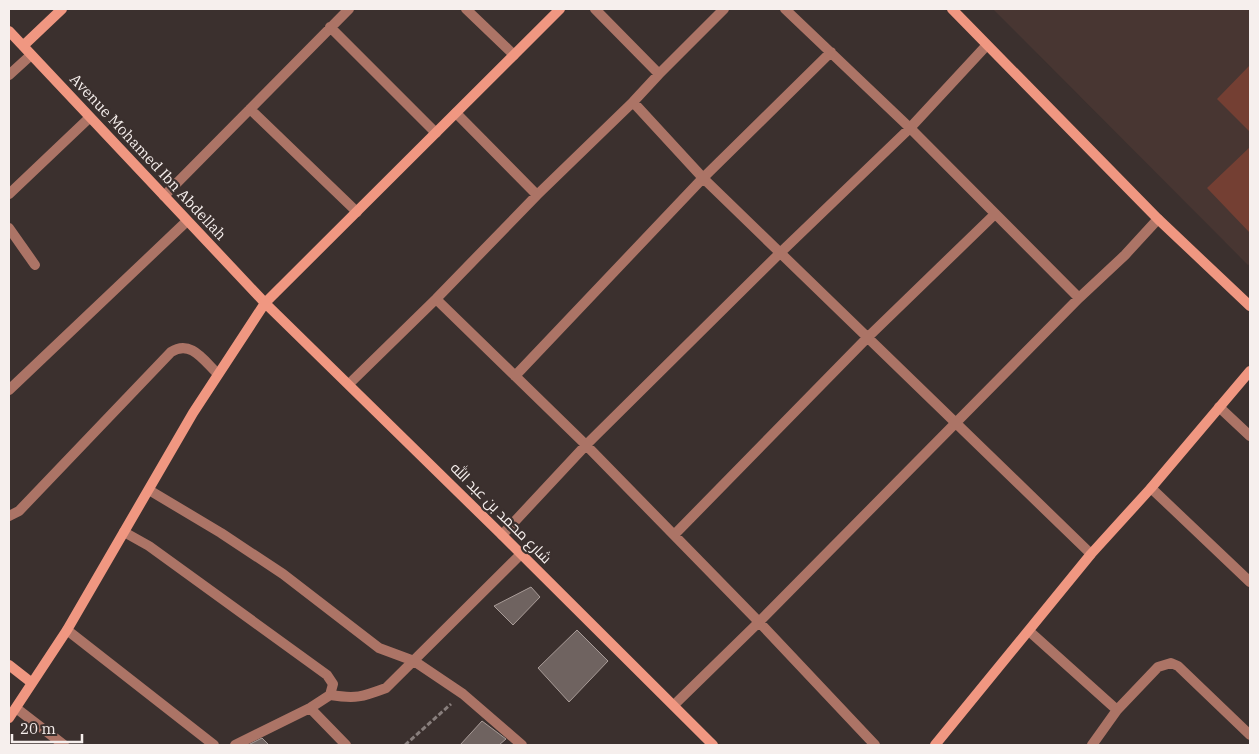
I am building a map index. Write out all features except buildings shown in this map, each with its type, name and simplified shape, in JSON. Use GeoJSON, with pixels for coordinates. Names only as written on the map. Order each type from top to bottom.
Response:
{"type":"FeatureCollection","features":[{"type":"Feature","properties":{"kind":"street"},"geometry":{"type":"LineString","coordinates":[[23,46],[62,9]]}},
{"type":"Feature","properties":{"kind":"street"},"geometry":{"type":"LineString","coordinates":[[164,196],[349,9]]}},
{"type":"Feature","properties":{"kind":"street"},"geometry":{"type":"LineString","coordinates":[[466,9],[514,55]]}},
{"type":"Feature","properties":{"kind":"street"},"geometry":{"type":"LineString","coordinates":[[9,718],[66,630],[193,413],[265,303],[560,9]]}},
{"type":"Feature","properties":{"kind":"street"},"geometry":{"type":"LineString","coordinates":[[595,9],[659,74]]}},
{"type":"Feature","properties":{"kind":"street"},"geometry":{"type":"LineString","coordinates":[[349,384],[724,9]]}},
{"type":"Feature","properties":{"kind":"street"},"geometry":{"type":"LineString","coordinates":[[784,9],[910,128],[1079,298]]}},
{"type":"Feature","properties":{"kind":"street"},"geometry":{"type":"LineString","coordinates":[[952,9],[986,46],[1158,219],[1250,306]]}},
{"type":"Feature","properties":{"kind":"street"},"geometry":{"type":"LineString","coordinates":[[330,27],[436,133]]}},
{"type":"Feature","properties":{"kind":"street","name":"Avenue Mohamed Ibn Abdellah"},"geometry":{"type":"LineString","coordinates":[[9,31],[265,303]]}},
{"type":"Feature","properties":{"kind":"street"},"geometry":{"type":"LineString","coordinates":[[502,535],[586,445],[780,253],[910,128],[986,46]]}},
{"type":"Feature","properties":{"kind":"street"},"geometry":{"type":"LineString","coordinates":[[515,376],[703,178],[830,52]]}},
{"type":"Feature","properties":{"kind":"street"},"geometry":{"type":"LineString","coordinates":[[9,75],[31,55]]}},
{"type":"Feature","properties":{"kind":"street"},"geometry":{"type":"LineString","coordinates":[[633,102],[703,178],[1091,554]]}},
{"type":"Feature","properties":{"kind":"street"},"geometry":{"type":"LineString","coordinates":[[250,109],[357,212]]}},
{"type":"Feature","properties":{"kind":"street"},"geometry":{"type":"LineString","coordinates":[[456,113],[537,195]]}},
{"type":"Feature","properties":{"kind":"street"},"geometry":{"type":"LineString","coordinates":[[9,194],[89,118]]}},
{"type":"Feature","properties":{"kind":"street"},"geometry":{"type":"LineString","coordinates":[[674,535],[866,338],[995,214]]}},
{"type":"Feature","properties":{"kind":"street"},"geometry":{"type":"LineString","coordinates":[[674,705],[759,622],[1158,219]]}},
{"type":"Feature","properties":{"kind":"street"},"geometry":{"type":"LineString","coordinates":[[9,390],[187,221]]}},
{"type":"Feature","properties":{"kind":"street"},"geometry":{"type":"LineString","coordinates":[[10,232],[35,265]]}},
{"type":"Feature","properties":{"kind":"street"},"geometry":{"type":"LineString","coordinates":[[436,299],[586,445],[759,622],[875,745]]}},
{"type":"Feature","properties":{"kind":"street","name":"شارع محمد بن عبد الله"},"geometry":{"type":"LineString","coordinates":[[265,303],[713,745]]}},
{"type":"Feature","properties":{"kind":"street"},"geometry":{"type":"LineString","coordinates":[[9,516],[23,507],[171,352],[179,347],[187,347],[218,374]]}},
{"type":"Feature","properties":{"kind":"street"},"geometry":{"type":"LineString","coordinates":[[935,745],[1091,554],[1151,488],[1250,371]]}},
{"type":"Feature","properties":{"kind":"street"},"geometry":{"type":"LineString","coordinates":[[1219,407],[1250,436]]}},
{"type":"Feature","properties":{"kind":"street"},"geometry":{"type":"LineString","coordinates":[[1151,488],[1250,582]]}},
{"type":"Feature","properties":{"kind":"street"},"geometry":{"type":"LineString","coordinates":[[149,490],[221,533],[283,574],[380,648],[414,660],[462,694],[522,745]]}},
{"type":"Feature","properties":{"kind":"street"},"geometry":{"type":"LineString","coordinates":[[124,532],[149,546],[327,675],[333,684],[330,696]]}},
{"type":"Feature","properties":{"kind":"street"},"geometry":{"type":"LineString","coordinates":[[235,745],[330,696],[352,698],[386,688],[521,554]]}},
{"type":"Feature","properties":{"kind":"street"},"geometry":{"type":"LineString","coordinates":[[66,630],[214,745]]}},
{"type":"Feature","properties":{"kind":"street"},"geometry":{"type":"LineString","coordinates":[[1029,631],[1117,710]]}},
{"type":"Feature","properties":{"kind":"street"},"geometry":{"type":"LineString","coordinates":[[1092,745],[1117,710],[1158,667],[1171,663],[1178,666],[1250,735]]}},
{"type":"Feature","properties":{"kind":"street"},"geometry":{"type":"LineString","coordinates":[[9,665],[32,683]]}},
{"type":"Feature","properties":{"kind":"street"},"geometry":{"type":"LineString","coordinates":[[16,708],[64,745]]}},
{"type":"Feature","properties":{"kind":"street"},"geometry":{"type":"LineString","coordinates":[[310,708],[346,745]]}},
{"type":"Feature","properties":{"kind":"path"},"geometry":{"type":"LineString","coordinates":[[404,745],[462,694]]}},
{"type":"Feature","properties":{"kind":"shaded area"},"geometry":{"type":"Polygon","coordinates":[[[993,9],[1250,9],[1250,264],[1248,265],[993,9]]]}},
{"type":"Feature","properties":{"kind":"shaded area"},"geometry":{"type":"Polygon","coordinates":[[[1250,65],[1250,132],[1217,99],[1250,65]]]}},
{"type":"Feature","properties":{"kind":"shaded area"},"geometry":{"type":"Polygon","coordinates":[[[1250,147],[1250,233],[1207,188],[1250,147]]]}}]}
